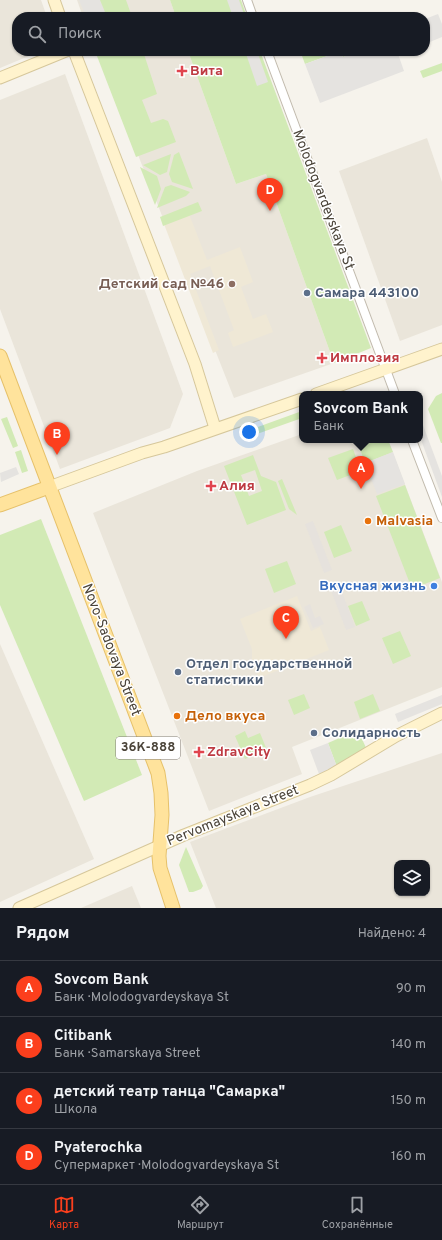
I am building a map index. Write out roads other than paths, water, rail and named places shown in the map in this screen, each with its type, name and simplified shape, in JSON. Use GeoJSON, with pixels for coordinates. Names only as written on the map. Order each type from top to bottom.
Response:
{"type":"FeatureCollection","features":[{"type":"Feature","properties":{"kind":"main road","name":"Novo-Sadovaya Street"},"geometry":{"type":"LineString","coordinates":[[0,356],[158,773],[162,815],[159,856],[160,868],[173,908]]}},
{"type":"Feature","properties":{"kind":"main road"},"geometry":{"type":"LineString","coordinates":[[0,505],[49,487]]}},
{"type":"Feature","properties":{"kind":"street"},"geometry":{"type":"LineString","coordinates":[[54,0],[58,12]]}},
{"type":"Feature","properties":{"kind":"street"},"geometry":{"type":"LineString","coordinates":[[247,0],[252,12]]}},
{"type":"Feature","properties":{"kind":"street"},"geometry":{"type":"LineString","coordinates":[[0,78],[54,56]]}},
{"type":"Feature","properties":{"kind":"street"},"geometry":{"type":"LineString","coordinates":[[76,56],[198,374],[215,428]]}},
{"type":"Feature","properties":{"kind":"street","name":"Molodogvardeyskaya St"},"geometry":{"type":"LineString","coordinates":[[269,56],[394,391]]}},
{"type":"Feature","properties":{"kind":"street"},"geometry":{"type":"LineString","coordinates":[[325,391],[442,349]]}},
{"type":"Feature","properties":{"kind":"street"},"geometry":{"type":"LineString","coordinates":[[49,487],[142,453],[299,400]]}},
{"type":"Feature","properties":{"kind":"street"},"geometry":{"type":"LineString","coordinates":[[413,443],[442,518]]}},
{"type":"Feature","properties":{"kind":"street","name":"Pervomayskaya Street"},"geometry":{"type":"LineString","coordinates":[[19,908],[160,845],[331,776],[396,736],[442,713]]}},
{"type":"Feature","properties":{"kind":"place","name":"Вита"},"geometry":{"type":"Point","coordinates":[182,71]}},
{"type":"Feature","properties":{"kind":"place","name":"Pyaterochka"},"geometry":{"type":"Point","coordinates":[270,211]}},
{"type":"Feature","properties":{"kind":"place","name":"Детский сад №46"},"geometry":{"type":"Point","coordinates":[232,284]}},
{"type":"Feature","properties":{"kind":"place","name":"Самара 443100"},"geometry":{"type":"Point","coordinates":[307,293]}},
{"type":"Feature","properties":{"kind":"place","name":"Имплозия"},"geometry":{"type":"Point","coordinates":[322,358]}},
{"type":"Feature","properties":{"kind":"place","name":"Citibank"},"geometry":{"type":"Point","coordinates":[57,455]}},
{"type":"Feature","properties":{"kind":"place","name":"Алия"},"geometry":{"type":"Point","coordinates":[211,486]}},
{"type":"Feature","properties":{"kind":"place","name":"Sovcom Bank"},"geometry":{"type":"Point","coordinates":[361,489]}},
{"type":"Feature","properties":{"kind":"place","name":"Malvasia"},"geometry":{"type":"Point","coordinates":[368,521]}},
{"type":"Feature","properties":{"kind":"place","name":"Вкусная жизнь"},"geometry":{"type":"Point","coordinates":[434,586]}},
{"type":"Feature","properties":{"kind":"place","name":"детский театр танца \"Самарка\""},"geometry":{"type":"Point","coordinates":[286,639]}},
{"type":"Feature","properties":{"kind":"place","name":"Отдел государственной статистики"},"geometry":{"type":"Point","coordinates":[178,672]}},
{"type":"Feature","properties":{"kind":"place","name":"Дело вкуса"},"geometry":{"type":"Point","coordinates":[177,716]}},
{"type":"Feature","properties":{"kind":"place","name":"Солидарность"},"geometry":{"type":"Point","coordinates":[314,733]}},
{"type":"Feature","properties":{"kind":"place","name":"ZdravCity"},"geometry":{"type":"Point","coordinates":[199,752]}}]}
